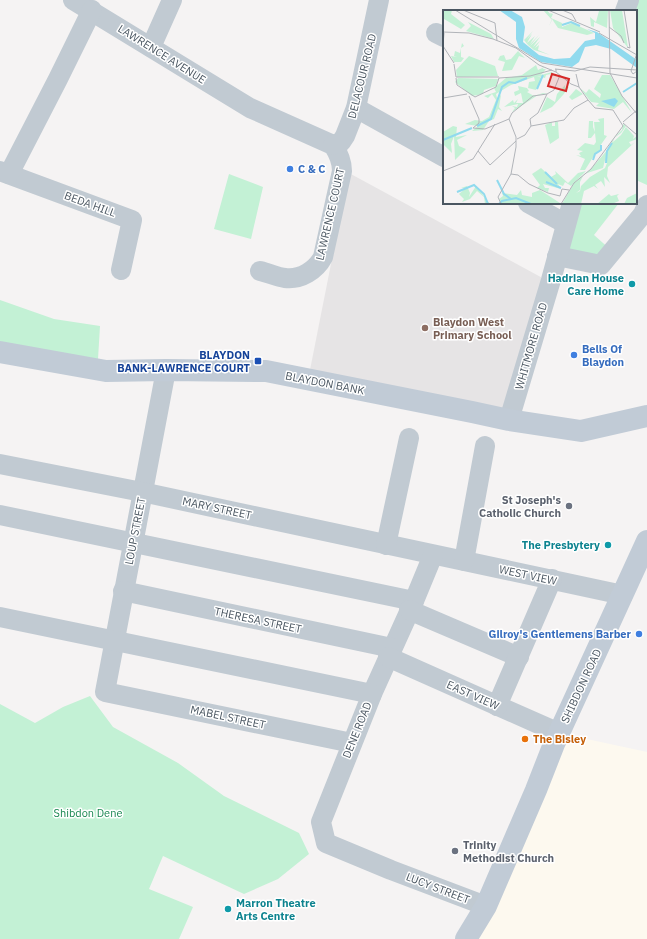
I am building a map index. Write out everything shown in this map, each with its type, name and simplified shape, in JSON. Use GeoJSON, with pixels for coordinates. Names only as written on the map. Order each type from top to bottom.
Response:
{"type":"FeatureCollection","features":[{"type":"Feature","properties":{"kind":"street","name":"LAWRENCE AVENUE"},"geometry":{"type":"LineString","coordinates":[[73,0],[92,10],[250,108],[333,145]]}},
{"type":"Feature","properties":{"kind":"street"},"geometry":{"type":"LineString","coordinates":[[151,47],[172,0]]}},
{"type":"Feature","properties":{"kind":"street","name":"DELACOUR ROAD"},"geometry":{"type":"LineString","coordinates":[[333,145],[341,142],[345,136],[356,108],[379,0]]}},
{"type":"Feature","properties":{"kind":"street"},"geometry":{"type":"LineString","coordinates":[[625,10],[629,0]]}},
{"type":"Feature","properties":{"kind":"street"},"geometry":{"type":"LineString","coordinates":[[4,173],[58,79],[92,10]]}},
{"type":"Feature","properties":{"kind":"street"},"geometry":{"type":"LineString","coordinates":[[356,108],[443,156]]}},
{"type":"Feature","properties":{"kind":"street","name":"LAWRENCE COURT"},"geometry":{"type":"LineString","coordinates":[[260,271],[286,278],[295,278],[312,271],[319,265],[323,257],[342,171],[342,163],[333,145]]}},
{"type":"Feature","properties":{"kind":"street","name":"BEDA HILL"},"geometry":{"type":"LineString","coordinates":[[4,173],[132,220],[121,270]]}},
{"type":"Feature","properties":{"kind":"street"},"geometry":{"type":"LineString","coordinates":[[530,204],[566,224]]}},
{"type":"Feature","properties":{"kind":"street","name":"WHITMORE ROAD"},"geometry":{"type":"LineString","coordinates":[[509,420],[572,204]]}},
{"type":"Feature","properties":{"kind":"street"},"geometry":{"type":"LineString","coordinates":[[557,256],[601,265],[643,214],[647,206]]}},
{"type":"Feature","properties":{"kind":"street","name":"BLAYDON BANK"},"geometry":{"type":"LineString","coordinates":[[0,352],[106,371],[266,371],[466,410],[509,420],[581,431],[647,416]]}},
{"type":"Feature","properties":{"kind":"street","name":"LOUP STREET"},"geometry":{"type":"LineString","coordinates":[[105,692],[166,370]]}},
{"type":"Feature","properties":{"kind":"street"},"geometry":{"type":"LineString","coordinates":[[386,545],[409,438]]}},
{"type":"Feature","properties":{"kind":"street"},"geometry":{"type":"LineString","coordinates":[[464,561],[485,446]]}},
{"type":"Feature","properties":{"kind":"street","name":"MARY STREET"},"geometry":{"type":"LineString","coordinates":[[0,464],[142,492],[433,555]]}},
{"type":"Feature","properties":{"kind":"street"},"geometry":{"type":"LineString","coordinates":[[0,515],[133,542],[412,606],[519,657]]}},
{"type":"Feature","properties":{"kind":"street","name":"SHIBDON ROAD"},"geometry":{"type":"LineString","coordinates":[[466,939],[486,906],[559,733],[647,542]]}},
{"type":"Feature","properties":{"kind":"street","name":"WEST VIEW"},"geometry":{"type":"LineString","coordinates":[[433,555],[623,595]]}},
{"type":"Feature","properties":{"kind":"street","name":"DENE ROAD"},"geometry":{"type":"LineString","coordinates":[[391,870],[326,843],[321,822],[372,694],[412,606],[433,555]]}},
{"type":"Feature","properties":{"kind":"street"},"geometry":{"type":"LineString","coordinates":[[497,706],[552,580]]}},
{"type":"Feature","properties":{"kind":"street","name":"THERESA STREET"},"geometry":{"type":"LineString","coordinates":[[123,591],[390,653]]}},
{"type":"Feature","properties":{"kind":"street"},"geometry":{"type":"LineString","coordinates":[[0,617],[114,642],[372,694]]}},
{"type":"Feature","properties":{"kind":"street","name":"EAST VIEW"},"geometry":{"type":"LineString","coordinates":[[390,653],[497,706],[559,733]]}},
{"type":"Feature","properties":{"kind":"street","name":"MABEL STREET"},"geometry":{"type":"LineString","coordinates":[[105,692],[352,743]]}},
{"type":"Feature","properties":{"kind":"street","name":"LUCY STREET"},"geometry":{"type":"LineString","coordinates":[[391,870],[486,906]]}},
{"type":"Feature","properties":{"kind":"shaded area","name":"Blaydon West Primary School"},"geometry":{"type":"Polygon","coordinates":[[[349,173],[548,281],[505,415],[309,375],[349,173]]]}},
{"type":"Feature","properties":{"kind":"shaded area"},"geometry":{"type":"Polygon","coordinates":[[[559,733],[647,752],[647,939],[466,939],[559,733]]]}},
{"type":"Feature","properties":{"kind":"green space"},"geometry":{"type":"Polygon","coordinates":[[[636,0],[647,0],[647,185],[637,180],[637,10],[633,10],[636,0]]]}},
{"type":"Feature","properties":{"kind":"green space"},"geometry":{"type":"Polygon","coordinates":[[[229,174],[263,187],[251,239],[214,229],[229,174]]]}},
{"type":"Feature","properties":{"kind":"green space"},"geometry":{"type":"Polygon","coordinates":[[[572,204],[618,204],[594,235],[612,251],[601,265],[557,256],[572,204]]]}},
{"type":"Feature","properties":{"kind":"green space"},"geometry":{"type":"Polygon","coordinates":[[[0,300],[54,319],[100,326],[98,359],[0,343],[0,300]]]}},
{"type":"Feature","properties":{"kind":"green space","name":"Shibdon Dene"},"geometry":{"type":"Polygon","coordinates":[[[90,696],[113,727],[178,763],[224,796],[299,833],[309,854],[278,879],[244,894],[163,856],[149,889],[193,907],[179,939],[0,939],[0,704],[35,723],[63,707],[90,696]]]}},
{"type":"Feature","properties":{"kind":"place","name":"C & C"},"geometry":{"type":"Point","coordinates":[290,169]}},
{"type":"Feature","properties":{"kind":"place","name":"Hadrian House Care Home"},"geometry":{"type":"Point","coordinates":[632,284]}},
{"type":"Feature","properties":{"kind":"place","name":"Blaydon West Primary School"},"geometry":{"type":"Point","coordinates":[425,328]}},
{"type":"Feature","properties":{"kind":"place","name":"Bells Of Blaydon"},"geometry":{"type":"Point","coordinates":[574,355]}},
{"type":"Feature","properties":{"kind":"place","name":"BLAYDON BANK-LAWRENCE COURT"},"geometry":{"type":"Point","coordinates":[258,361]}},
{"type":"Feature","properties":{"kind":"place","name":"St Joseph's Catholic Church"},"geometry":{"type":"Point","coordinates":[569,506]}},
{"type":"Feature","properties":{"kind":"place","name":"The Presbytery"},"geometry":{"type":"Point","coordinates":[608,545]}},
{"type":"Feature","properties":{"kind":"place","name":"Gilroy's Gentlemens Barber"},"geometry":{"type":"Point","coordinates":[639,634]}},
{"type":"Feature","properties":{"kind":"place","name":"The Bisley"},"geometry":{"type":"Point","coordinates":[525,739]}},
{"type":"Feature","properties":{"kind":"place","name":"Trinity Methodist Church"},"geometry":{"type":"Point","coordinates":[455,851]}},
{"type":"Feature","properties":{"kind":"place","name":"Marron Theatre Arts Centre"},"geometry":{"type":"Point","coordinates":[228,909]}}]}
